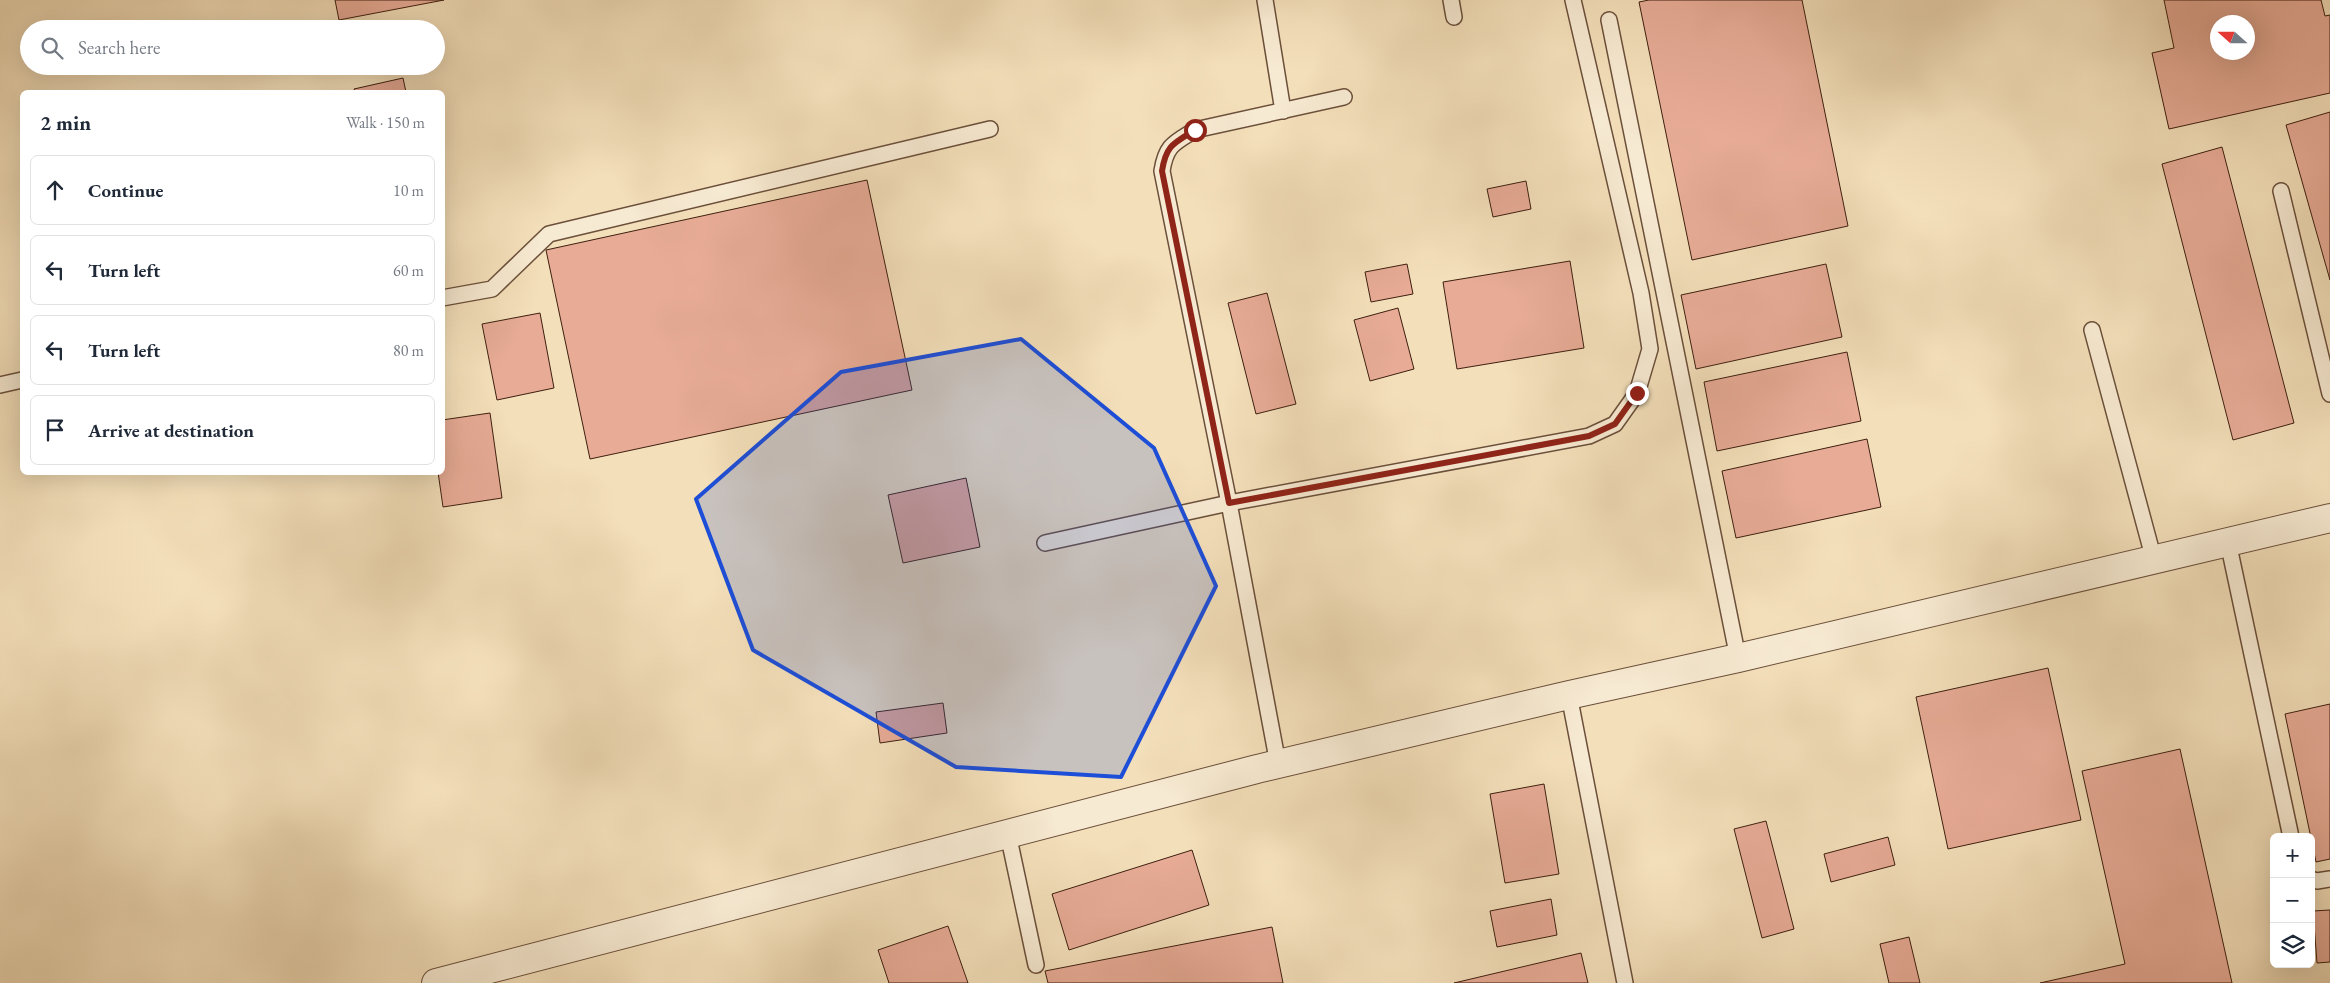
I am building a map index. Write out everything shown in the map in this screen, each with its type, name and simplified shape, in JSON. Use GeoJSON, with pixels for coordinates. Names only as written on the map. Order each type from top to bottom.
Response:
{"type":"FeatureCollection","features":[{"type":"Feature","properties":{"kind":"street"},"geometry":{"type":"LineString","coordinates":[[436,983],[1278,764],[1569,695],[1738,658],[2330,518]]}},
{"type":"Feature","properties":{"kind":"lane"},"geometry":{"type":"LineString","coordinates":[[1265,0],[1283,111]]}},
{"type":"Feature","properties":{"kind":"lane"},"geometry":{"type":"LineString","coordinates":[[1451,0],[1454,17]]}},
{"type":"Feature","properties":{"kind":"lane"},"geometry":{"type":"LineString","coordinates":[[1045,543],[1229,503],[1589,436],[1615,424],[1637,393],[1650,349],[1641,293],[1573,0]]}},
{"type":"Feature","properties":{"kind":"lane"},"geometry":{"type":"LineString","coordinates":[[1609,20],[1738,658]]}},
{"type":"Feature","properties":{"kind":"lane"},"geometry":{"type":"LineString","coordinates":[[1278,764],[1229,503],[1162,171],[1165,154],[1175,142],[1195,130],[1344,97]]}},
{"type":"Feature","properties":{"kind":"lane"},"geometry":{"type":"LineString","coordinates":[[445,297],[492,289],[549,234],[990,129]]}},
{"type":"Feature","properties":{"kind":"lane"},"geometry":{"type":"LineString","coordinates":[[2281,191],[2330,394]]}},
{"type":"Feature","properties":{"kind":"lane"},"geometry":{"type":"LineString","coordinates":[[2092,330],[2154,560]]}},
{"type":"Feature","properties":{"kind":"lane"},"geometry":{"type":"LineString","coordinates":[[0,385],[20,380]]}},
{"type":"Feature","properties":{"kind":"lane"},"geometry":{"type":"LineString","coordinates":[[2228,542],[2290,833]]}},
{"type":"Feature","properties":{"kind":"lane"},"geometry":{"type":"LineString","coordinates":[[1569,695],[1625,983]]}},
{"type":"Feature","properties":{"kind":"lane"},"geometry":{"type":"LineString","coordinates":[[1008,834],[1036,964]]}},
{"type":"Feature","properties":{"kind":"lane"},"geometry":{"type":"LineString","coordinates":[[2315,880],[2330,879]]}},
{"type":"Feature","properties":{"kind":"highlighted area"},"geometry":{"type":"Polygon","coordinates":[[[1021,339],[1154,448],[1216,586],[1121,777],[956,767],[753,650],[696,499],[841,372],[1021,339]]]}},
{"type":"Feature","properties":{"kind":"building"},"geometry":{"type":"Polygon","coordinates":[[[335,0],[444,0],[339,20],[335,0]]]}},
{"type":"Feature","properties":{"kind":"building"},"geometry":{"type":"Polygon","coordinates":[[[1649,0],[1802,0],[1848,226],[1692,260],[1639,2],[1649,0]]]}},
{"type":"Feature","properties":{"kind":"building"},"geometry":{"type":"Polygon","coordinates":[[[2164,0],[2321,0],[2325,16],[2330,15],[2330,93],[2169,129],[2152,53],[2174,48],[2164,0]]]}},
{"type":"Feature","properties":{"kind":"building"},"geometry":{"type":"Polygon","coordinates":[[[403,78],[406,90],[354,90],[403,78]]]}},
{"type":"Feature","properties":{"kind":"building"},"geometry":{"type":"Polygon","coordinates":[[[2330,112],[2330,280],[2286,125],[2330,112]]]}},
{"type":"Feature","properties":{"kind":"building"},"geometry":{"type":"Polygon","coordinates":[[[2222,147],[2294,423],[2233,440],[2162,164],[2222,147]]]}},
{"type":"Feature","properties":{"kind":"building"},"geometry":{"type":"Polygon","coordinates":[[[867,180],[912,390],[590,459],[546,250],[867,180]]]}},
{"type":"Feature","properties":{"kind":"building"},"geometry":{"type":"Polygon","coordinates":[[[1526,181],[1531,209],[1493,217],[1487,189],[1526,181]]]}},
{"type":"Feature","properties":{"kind":"building"},"geometry":{"type":"Polygon","coordinates":[[[1570,261],[1584,348],[1457,369],[1443,282],[1570,261]]]}},
{"type":"Feature","properties":{"kind":"building"},"geometry":{"type":"Polygon","coordinates":[[[1407,264],[1413,294],[1371,302],[1365,272],[1407,264]]]}},
{"type":"Feature","properties":{"kind":"building"},"geometry":{"type":"Polygon","coordinates":[[[1826,264],[1842,337],[1696,369],[1681,295],[1826,264]]]}},
{"type":"Feature","properties":{"kind":"building"},"geometry":{"type":"Polygon","coordinates":[[[1267,293],[1296,404],[1256,414],[1228,303],[1267,293]]]}},
{"type":"Feature","properties":{"kind":"building"},"geometry":{"type":"Polygon","coordinates":[[[1398,308],[1414,369],[1370,381],[1354,320],[1398,308]]]}},
{"type":"Feature","properties":{"kind":"building"},"geometry":{"type":"Polygon","coordinates":[[[540,313],[554,388],[497,400],[482,324],[540,313]]]}},
{"type":"Feature","properties":{"kind":"building"},"geometry":{"type":"Polygon","coordinates":[[[1847,352],[1861,421],[1717,451],[1704,382],[1847,352]]]}},
{"type":"Feature","properties":{"kind":"building"},"geometry":{"type":"Polygon","coordinates":[[[490,413],[502,498],[443,507],[438,475],[445,475],[445,420],[490,413]]]}},
{"type":"Feature","properties":{"kind":"building"},"geometry":{"type":"Polygon","coordinates":[[[1867,439],[1881,507],[1736,538],[1722,471],[1867,439]]]}},
{"type":"Feature","properties":{"kind":"building"},"geometry":{"type":"Polygon","coordinates":[[[966,478],[980,547],[903,563],[888,495],[966,478]]]}},
{"type":"Feature","properties":{"kind":"building"},"geometry":{"type":"Polygon","coordinates":[[[2048,668],[2081,820],[1948,849],[1916,697],[2048,668]]]}},
{"type":"Feature","properties":{"kind":"building"},"geometry":{"type":"Polygon","coordinates":[[[943,703],[947,733],[880,743],[876,712],[943,703]]]}},
{"type":"Feature","properties":{"kind":"building"},"geometry":{"type":"Polygon","coordinates":[[[2330,704],[2330,859],[2316,862],[2315,833],[2310,833],[2285,714],[2330,704]]]}},
{"type":"Feature","properties":{"kind":"building"},"geometry":{"type":"Polygon","coordinates":[[[2180,749],[2232,983],[2040,983],[2125,964],[2082,771],[2180,749]]]}},
{"type":"Feature","properties":{"kind":"building"},"geometry":{"type":"Polygon","coordinates":[[[1544,784],[1559,874],[1505,883],[1490,794],[1544,784]]]}},
{"type":"Feature","properties":{"kind":"building"},"geometry":{"type":"Polygon","coordinates":[[[1766,821],[1794,929],[1762,938],[1734,829],[1766,821]]]}},
{"type":"Feature","properties":{"kind":"building"},"geometry":{"type":"Polygon","coordinates":[[[1888,837],[1895,865],[1831,882],[1824,854],[1888,837]]]}},
{"type":"Feature","properties":{"kind":"building"},"geometry":{"type":"Polygon","coordinates":[[[1192,850],[1209,905],[1069,950],[1052,894],[1192,850]]]}},
{"type":"Feature","properties":{"kind":"building"},"geometry":{"type":"Polygon","coordinates":[[[1551,899],[1557,935],[1497,947],[1490,911],[1551,899]]]}},
{"type":"Feature","properties":{"kind":"building"},"geometry":{"type":"Polygon","coordinates":[[[2330,910],[2330,962],[2317,963],[2315,911],[2330,910]]]}},
{"type":"Feature","properties":{"kind":"building"},"geometry":{"type":"Polygon","coordinates":[[[948,926],[968,983],[889,983],[878,950],[948,926]]]}},
{"type":"Feature","properties":{"kind":"building"},"geometry":{"type":"Polygon","coordinates":[[[1272,927],[1283,983],[1048,983],[1045,971],[1272,927]]]}},
{"type":"Feature","properties":{"kind":"building"},"geometry":{"type":"Polygon","coordinates":[[[1909,937],[1920,983],[1889,983],[1880,944],[1909,937]]]}},
{"type":"Feature","properties":{"kind":"building"},"geometry":{"type":"Polygon","coordinates":[[[1581,953],[1588,983],[1454,983],[1581,953]]]}},
{"type":"Feature","properties":{"kind":"route"},"geometry":{"type":"LineString","coordinates":[[1195,130],[1175,142],[1165,154],[1162,171],[1229,503],[1589,436],[1615,424],[1637,393]]}}]}
